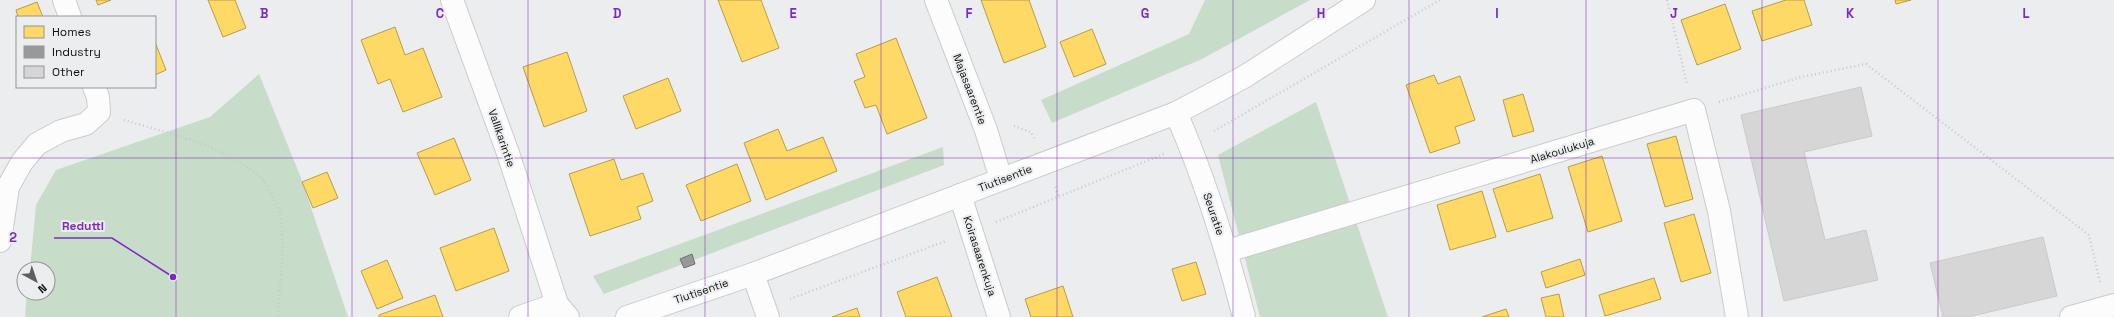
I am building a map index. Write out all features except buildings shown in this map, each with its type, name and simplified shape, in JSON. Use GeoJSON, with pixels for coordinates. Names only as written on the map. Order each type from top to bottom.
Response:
{"type":"FeatureCollection","features":[{"type":"Feature","properties":{"kind":"street"},"geometry":{"type":"LineString","coordinates":[[64,0],[70,16]]}},
{"type":"Feature","properties":{"kind":"street","name":"Vallikarintie"},"geometry":{"type":"LineString","coordinates":[[452,0],[508,153],[548,277],[562,311]]}},
{"type":"Feature","properties":{"kind":"street","name":"Majasaarentie"},"geometry":{"type":"LineString","coordinates":[[936,0],[986,130],[1000,179]]}},
{"type":"Feature","properties":{"kind":"street","name":"Tiutisentie"},"geometry":{"type":"LineString","coordinates":[[626,317],[753,274],[1176,113],[1244,77],[1364,0]]}},
{"type":"Feature","properties":{"kind":"street"},"geometry":{"type":"LineString","coordinates":[[0,241],[8,187],[22,162],[37,144],[61,131],[86,124],[99,112],[98,97],[94,88]]}},
{"type":"Feature","properties":{"kind":"street"},"geometry":{"type":"LineString","coordinates":[[1694,110],[1718,211],[1737,317]]}},
{"type":"Feature","properties":{"kind":"street","name":"Alakoulukuja"},"geometry":{"type":"LineString","coordinates":[[1227,251],[1694,110]]}},
{"type":"Feature","properties":{"kind":"street","name":"Seuratie"},"geometry":{"type":"LineString","coordinates":[[1176,113],[1189,143],[1227,251],[1244,317]]}},
{"type":"Feature","properties":{"kind":"street","name":"Koirasaarenkuja"},"geometry":{"type":"LineString","coordinates":[[960,195],[999,317]]}},
{"type":"Feature","properties":{"kind":"street"},"geometry":{"type":"LineString","coordinates":[[753,274],[768,317]]}},
{"type":"Feature","properties":{"kind":"street"},"geometry":{"type":"LineString","coordinates":[[2071,317],[2110,306]]}},
{"type":"Feature","properties":{"kind":"street"},"geometry":{"type":"LineString","coordinates":[[520,317],[562,311]]}},
{"type":"Feature","properties":{"kind":"path"},"geometry":{"type":"LineString","coordinates":[[1666,0],[1694,110],[1801,77],[1866,64],[2089,235],[2110,306]]}},
{"type":"Feature","properties":{"kind":"path"},"geometry":{"type":"LineString","coordinates":[[99,112],[200,144],[242,164],[263,179],[279,210],[282,241],[278,317]]}},
{"type":"Feature","properties":{"kind":"green space"},"geometry":{"type":"Polygon","coordinates":[[[1205,0],[1310,0],[1202,59],[1052,123],[1041,100],[1189,34],[1205,0]]]}},
{"type":"Feature","properties":{"kind":"green space"},"geometry":{"type":"Polygon","coordinates":[[[259,74],[301,178],[348,317],[25,317],[26,301],[56,301],[56,261],[31,261],[36,205],[56,170],[210,117],[259,74]]]}},
{"type":"Feature","properties":{"kind":"green space"},"geometry":{"type":"Polygon","coordinates":[[[1316,102],[1388,317],[1260,317],[1218,155],[1316,102]]]}},
{"type":"Feature","properties":{"kind":"green space"},"geometry":{"type":"Polygon","coordinates":[[[943,147],[944,165],[604,294],[593,276],[943,147]]]}},
{"type":"Feature","properties":{"kind":"place","name":"Redutti"},"geometry":{"type":"Point","coordinates":[173,277]}}]}
